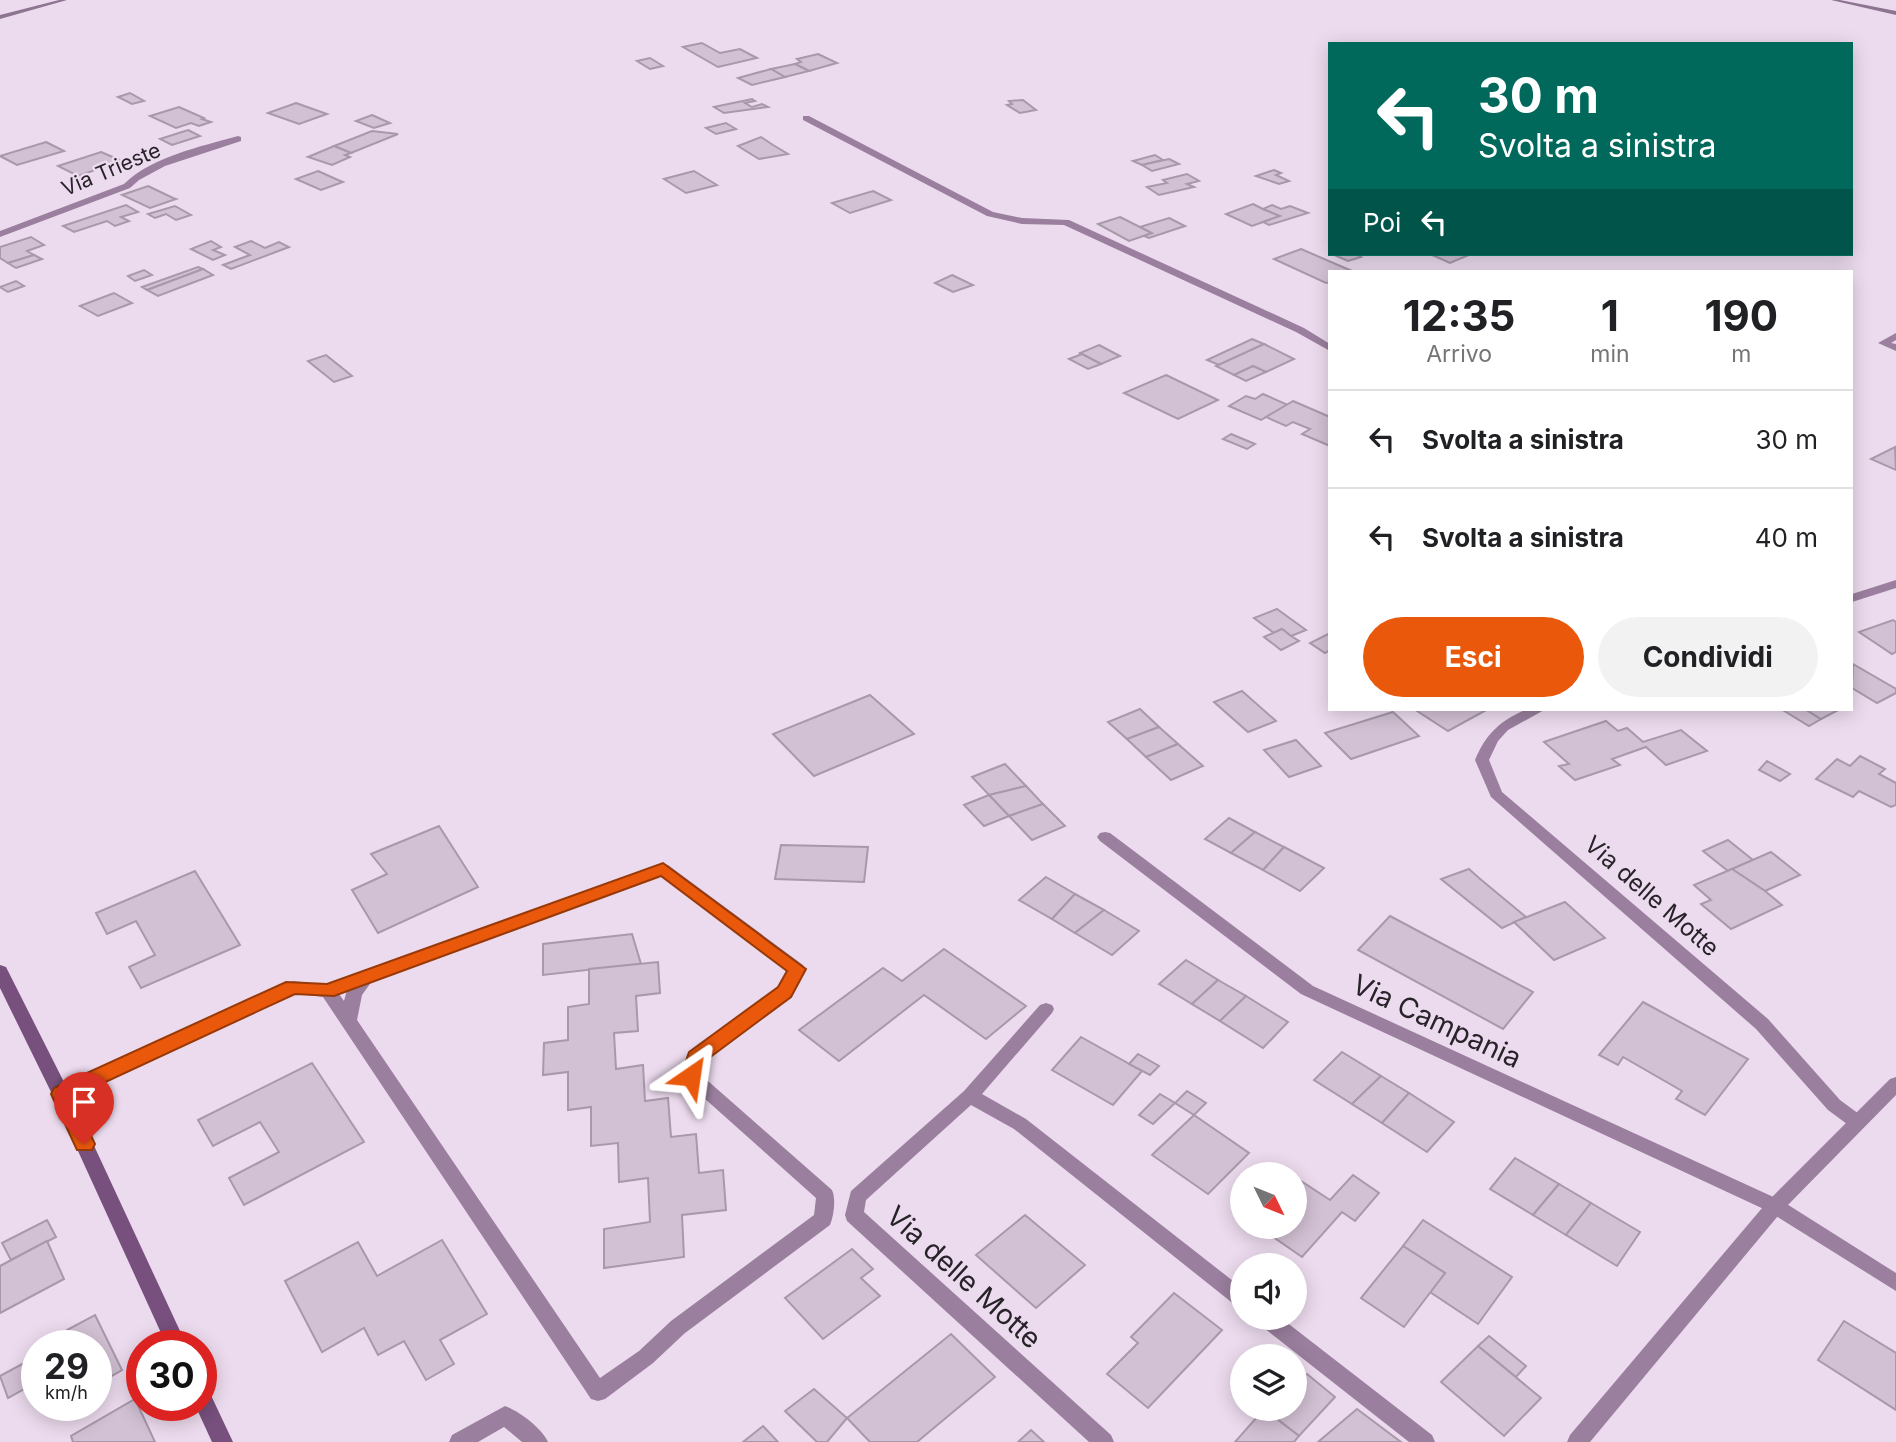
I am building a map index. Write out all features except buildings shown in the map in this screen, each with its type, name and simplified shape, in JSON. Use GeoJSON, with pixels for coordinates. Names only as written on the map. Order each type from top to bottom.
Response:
{"type":"FeatureCollection","features":[{"type":"Feature","properties":{"kind":"main road"},"geometry":{"type":"LineString","coordinates":[[0,971],[61,1094],[170,1330]]}},
{"type":"Feature","properties":{"kind":"main road"},"geometry":{"type":"LineString","coordinates":[[213,1421],[223,1442]]}},
{"type":"Feature","properties":{"kind":"street"},"geometry":{"type":"LineString","coordinates":[[806,118],[990,214],[1022,221],[1066,222],[1300,330],[1328,347]]}},
{"type":"Feature","properties":{"kind":"street","name":"Via Trieste"},"geometry":{"type":"LineString","coordinates":[[0,234],[127,186],[134,176],[149,170],[238,139]]}},
{"type":"Feature","properties":{"kind":"street"},"geometry":{"type":"LineString","coordinates":[[1896,336],[1883,344],[1896,348]]}},
{"type":"Feature","properties":{"kind":"street"},"geometry":{"type":"LineString","coordinates":[[1853,598],[1896,584]]}},
{"type":"Feature","properties":{"kind":"street","name":"Via delle Motte"},"geometry":{"type":"LineString","coordinates":[[1534,711],[1518,717],[1491,736],[1482,760],[1496,794],[1762,1024],[1834,1105],[1857,1122]]}},
{"type":"Feature","properties":{"kind":"street","name":"Via Campania"},"geometry":{"type":"LineString","coordinates":[[1105,837],[1307,990],[1775,1206],[1896,1283]]}},
{"type":"Feature","properties":{"kind":"street"},"geometry":{"type":"LineString","coordinates":[[61,1094],[293,987],[328,991],[663,869],[797,969],[785,992],[696,1057],[691,1076],[825,1195],[823,1219],[678,1327],[646,1357],[598,1392],[328,991]]}},
{"type":"Feature","properties":{"kind":"street"},"geometry":{"type":"LineString","coordinates":[[348,1022],[354,993],[367,976]]}},
{"type":"Feature","properties":{"kind":"street"},"geometry":{"type":"LineString","coordinates":[[1046,1009],[970,1096],[1020,1124],[1230,1290]]}},
{"type":"Feature","properties":{"kind":"street"},"geometry":{"type":"LineString","coordinates":[[1577,1442],[1775,1206],[1896,1084]]}},
{"type":"Feature","properties":{"kind":"street","name":"Via delle Motte"},"geometry":{"type":"LineString","coordinates":[[970,1096],[858,1196],[854,1215],[1104,1442]]}},
{"type":"Feature","properties":{"kind":"street"},"geometry":{"type":"LineString","coordinates":[[1281,1330],[1425,1442]]}},
{"type":"Feature","properties":{"kind":"street"},"geometry":{"type":"LineString","coordinates":[[459,1442],[505,1415],[538,1442]]}},
{"type":"Feature","properties":{"kind":"waterway"},"geometry":{"type":"LineString","coordinates":[[0,17],[65,0]]}},
{"type":"Feature","properties":{"kind":"waterway"},"geometry":{"type":"LineString","coordinates":[[1833,0],[1896,13]]}},
{"type":"Feature","properties":{"kind":"route"},"geometry":{"type":"LineString","coordinates":[[84,1144],[61,1094],[293,987],[328,991],[663,869],[797,969],[785,992],[696,1057],[691,1076]]}}]}
